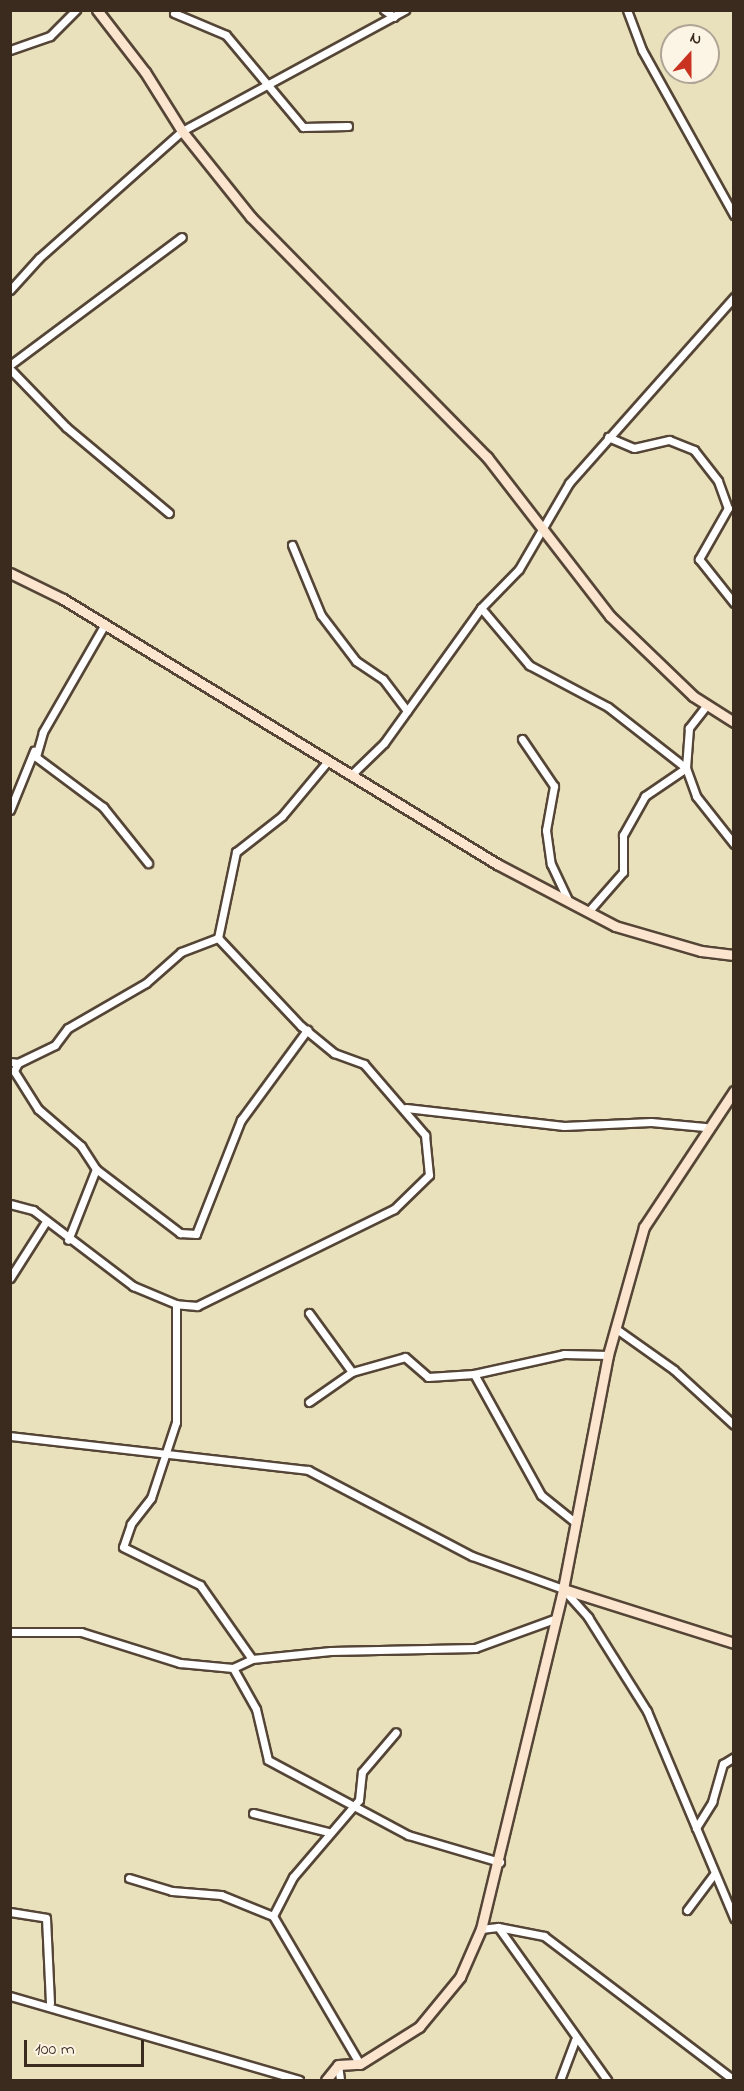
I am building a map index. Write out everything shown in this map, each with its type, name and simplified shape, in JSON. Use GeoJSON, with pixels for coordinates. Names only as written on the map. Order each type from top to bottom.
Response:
{"type":"FeatureCollection","features":[{"type":"Feature","properties":{"kind":"street"},"geometry":{"type":"LineString","coordinates":[[10,50],[50,36],[76,10]]}},
{"type":"Feature","properties":{"kind":"street"},"geometry":{"type":"LineString","coordinates":[[97,10],[145,72],[182,131],[251,217],[542,522],[610,616],[706,706],[734,722]]}},
{"type":"Feature","properties":{"kind":"street"},"geometry":{"type":"LineString","coordinates":[[384,10],[394,17]]}},
{"type":"Feature","properties":{"kind":"street"},"geometry":{"type":"LineString","coordinates":[[10,291],[39,258],[182,131],[266,81],[405,10]]}},
{"type":"Feature","properties":{"kind":"street"},"geometry":{"type":"LineString","coordinates":[[627,10],[642,50],[734,215]]}},
{"type":"Feature","properties":{"kind":"street"},"geometry":{"type":"LineString","coordinates":[[174,13],[226,35],[306,129],[348,126]]}},
{"type":"Feature","properties":{"kind":"street"},"geometry":{"type":"LineString","coordinates":[[169,513],[66,427],[10,367],[182,237]]}},
{"type":"Feature","properties":{"kind":"street"},"geometry":{"type":"LineString","coordinates":[[351,775],[407,711],[481,608],[519,569],[542,522],[608,437],[734,297]]}},
{"type":"Feature","properties":{"kind":"street"},"geometry":{"type":"LineString","coordinates":[[608,437],[634,448],[669,440],[694,450],[718,481],[728,508],[699,559],[734,603]]}},
{"type":"Feature","properties":{"kind":"street"},"geometry":{"type":"LineString","coordinates":[[292,545],[321,615],[356,661],[383,679],[407,711]]}},
{"type":"Feature","properties":{"kind":"street"},"geometry":{"type":"LineString","coordinates":[[10,573],[105,624],[351,775],[569,902],[650,938],[734,955]]}},
{"type":"Feature","properties":{"kind":"street"},"geometry":{"type":"LineString","coordinates":[[481,608],[530,665],[608,708],[686,768]]}},
{"type":"Feature","properties":{"kind":"street"},"geometry":{"type":"LineString","coordinates":[[10,810],[35,749],[105,624]]}},
{"type":"Feature","properties":{"kind":"street"},"geometry":{"type":"LineString","coordinates":[[706,706],[689,728],[686,768],[696,796],[734,844]]}},
{"type":"Feature","properties":{"kind":"street"},"geometry":{"type":"LineString","coordinates":[[522,740],[554,786],[546,830],[551,864],[569,902]]}},
{"type":"Feature","properties":{"kind":"street"},"geometry":{"type":"LineString","coordinates":[[35,749],[36,757],[67,783],[84,789],[103,807],[148,862]]}},
{"type":"Feature","properties":{"kind":"street"},"geometry":{"type":"LineString","coordinates":[[218,938],[236,852],[282,816],[328,761]]}},
{"type":"Feature","properties":{"kind":"street"},"geometry":{"type":"LineString","coordinates":[[588,912],[623,872],[624,835],[645,796],[686,768]]}},
{"type":"Feature","properties":{"kind":"street"},"geometry":{"type":"LineString","coordinates":[[10,1204],[33,1210],[68,1240],[133,1286],[176,1304],[197,1305],[372,1224],[417,1190],[429,1175],[429,1142],[406,1108],[364,1064],[340,1056],[307,1030],[218,938]]}},
{"type":"Feature","properties":{"kind":"street"},"geometry":{"type":"LineString","coordinates":[[218,938],[181,952],[146,983],[68,1028],[55,1045],[14,1063],[14,1071],[38,1109],[81,1146],[96,1169],[180,1233],[196,1234],[241,1120],[307,1030]]}},
{"type":"Feature","properties":{"kind":"street"},"geometry":{"type":"LineString","coordinates":[[326,2080],[338,2065],[360,2064],[418,2027],[460,1977],[481,1929],[500,1862],[557,1618],[608,1354],[644,1227],[705,1127],[734,1091]]}},
{"type":"Feature","properties":{"kind":"street"},"geometry":{"type":"LineString","coordinates":[[406,1108],[564,1126],[651,1122],[705,1127]]}},
{"type":"Feature","properties":{"kind":"street"},"geometry":{"type":"LineString","coordinates":[[68,1240],[96,1169]]}},
{"type":"Feature","properties":{"kind":"street"},"geometry":{"type":"LineString","coordinates":[[10,1278],[45,1222]]}},
{"type":"Feature","properties":{"kind":"street"},"geometry":{"type":"LineString","coordinates":[[176,1304],[177,1410],[151,1498],[131,1524],[123,1547],[200,1585],[252,1659]]}},
{"type":"Feature","properties":{"kind":"street"},"geometry":{"type":"LineString","coordinates":[[309,1312],[352,1372]]}},
{"type":"Feature","properties":{"kind":"street"},"geometry":{"type":"LineString","coordinates":[[615,1328],[674,1370],[734,1425]]}},
{"type":"Feature","properties":{"kind":"street"},"geometry":{"type":"LineString","coordinates":[[309,1402],[352,1372],[405,1357],[428,1377],[474,1374],[564,1354],[608,1354]]}},
{"type":"Feature","properties":{"kind":"street"},"geometry":{"type":"LineString","coordinates":[[474,1374],[541,1495],[576,1523]]}},
{"type":"Feature","properties":{"kind":"street"},"geometry":{"type":"LineString","coordinates":[[10,1436],[308,1470],[472,1556],[563,1589],[734,1643]]}},
{"type":"Feature","properties":{"kind":"street"},"geometry":{"type":"LineString","coordinates":[[563,1589],[588,1617],[647,1711],[734,1918]]}},
{"type":"Feature","properties":{"kind":"street"},"geometry":{"type":"LineString","coordinates":[[10,1632],[81,1632],[180,1664],[233,1668],[252,1659],[331,1651],[475,1648],[557,1618]]}},
{"type":"Feature","properties":{"kind":"street"},"geometry":{"type":"LineString","coordinates":[[233,1668],[256,1709],[268,1760],[353,1809],[438,1847],[500,1862]]}},
{"type":"Feature","properties":{"kind":"street"},"geometry":{"type":"LineString","coordinates":[[273,1916],[293,1877],[328,1832],[353,1809],[362,1772],[396,1732]]}},
{"type":"Feature","properties":{"kind":"street"},"geometry":{"type":"LineString","coordinates":[[696,1828],[712,1802],[723,1764],[734,1757]]}},
{"type":"Feature","properties":{"kind":"street"},"geometry":{"type":"LineString","coordinates":[[253,1813],[328,1832]]}},
{"type":"Feature","properties":{"kind":"street"},"geometry":{"type":"LineString","coordinates":[[687,1910],[714,1874]]}},
{"type":"Feature","properties":{"kind":"street"},"geometry":{"type":"LineString","coordinates":[[129,1878],[172,1891],[221,1895],[273,1916],[360,2064]]}},
{"type":"Feature","properties":{"kind":"street"},"geometry":{"type":"LineString","coordinates":[[10,1912],[46,1918],[50,2003]]}},
{"type":"Feature","properties":{"kind":"street"},"geometry":{"type":"LineString","coordinates":[[481,1929],[498,1927],[544,1936],[734,2080]]}},
{"type":"Feature","properties":{"kind":"street"},"geometry":{"type":"LineString","coordinates":[[498,1927],[575,2040],[607,2080]]}},
{"type":"Feature","properties":{"kind":"street"},"geometry":{"type":"LineString","coordinates":[[10,1996],[50,2003],[298,2080]]}},
{"type":"Feature","properties":{"kind":"street"},"geometry":{"type":"LineString","coordinates":[[560,2080],[575,2040]]}},
{"type":"Feature","properties":{"kind":"street"},"geometry":{"type":"LineString","coordinates":[[338,2065],[340,2080]]}}]}
